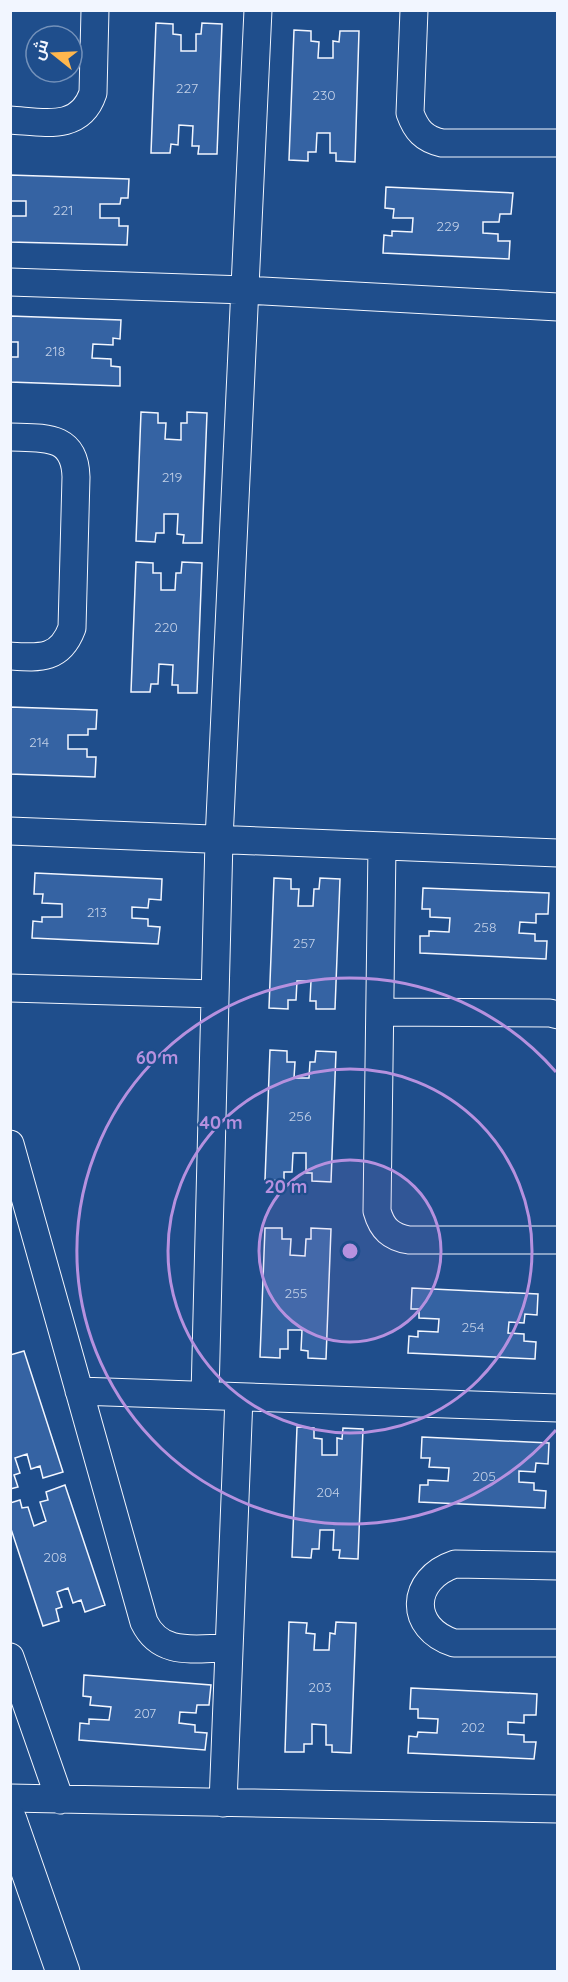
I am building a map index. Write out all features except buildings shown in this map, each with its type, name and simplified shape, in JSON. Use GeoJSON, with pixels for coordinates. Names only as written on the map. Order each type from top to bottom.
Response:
{"type":"FeatureCollection","features":[{"type":"Feature","properties":{"kind":"street"},"geometry":{"type":"LineString","coordinates":[[10,120],[66,121],[76,118],[84,111],[93,93],[95,10]]}},
{"type":"Feature","properties":{"kind":"street"},"geometry":{"type":"LineString","coordinates":[[205,1395],[219,840],[258,10]]}},
{"type":"Feature","properties":{"kind":"street"},"geometry":{"type":"LineString","coordinates":[[414,10],[410,113],[421,134],[431,140],[442,142],[558,143]]}},
{"type":"Feature","properties":{"kind":"street"},"geometry":{"type":"LineString","coordinates":[[10,282],[245,290],[558,307]]}},
{"type":"Feature","properties":{"kind":"street"},"geometry":{"type":"LineString","coordinates":[[10,437],[52,439],[72,454],[76,465],[72,628],[62,646],[54,652],[35,657],[10,656]]}},
{"type":"Feature","properties":{"kind":"street"},"geometry":{"type":"LineString","coordinates":[[10,831],[558,853]]}},
{"type":"Feature","properties":{"kind":"street"},"geometry":{"type":"LineString","coordinates":[[382,846],[377,1211],[380,1222],[388,1232],[398,1238],[409,1240],[558,1240]]}},
{"type":"Feature","properties":{"kind":"street"},"geometry":{"type":"LineString","coordinates":[[10,988],[215,994]]}},
{"type":"Feature","properties":{"kind":"street"},"geometry":{"type":"LineString","coordinates":[[380,1012],[550,1013],[558,1015]]}},
{"type":"Feature","properties":{"kind":"street"},"geometry":{"type":"LineString","coordinates":[[10,1144],[141,1612],[149,1632],[165,1645],[176,1648],[228,1648]]}},
{"type":"Feature","properties":{"kind":"street"},"geometry":{"type":"LineString","coordinates":[[79,1391],[558,1408]]}},
{"type":"Feature","properties":{"kind":"street"},"geometry":{"type":"LineString","coordinates":[[223,1803],[239,1397]]}},
{"type":"Feature","properties":{"kind":"street"},"geometry":{"type":"LineString","coordinates":[[558,1566],[455,1564],[441,1569],[430,1577],[423,1590],[420,1604],[423,1617],[430,1630],[441,1639],[454,1643],[558,1643]]}},
{"type":"Feature","properties":{"kind":"street"},"geometry":{"type":"LineString","coordinates":[[10,1657],[60,1800]]}},
{"type":"Feature","properties":{"kind":"street"},"geometry":{"type":"LineString","coordinates":[[10,1798],[558,1809]]}},
{"type":"Feature","properties":{"kind":"street"},"geometry":{"type":"LineString","coordinates":[[10,1820],[63,1971]]}}]}
